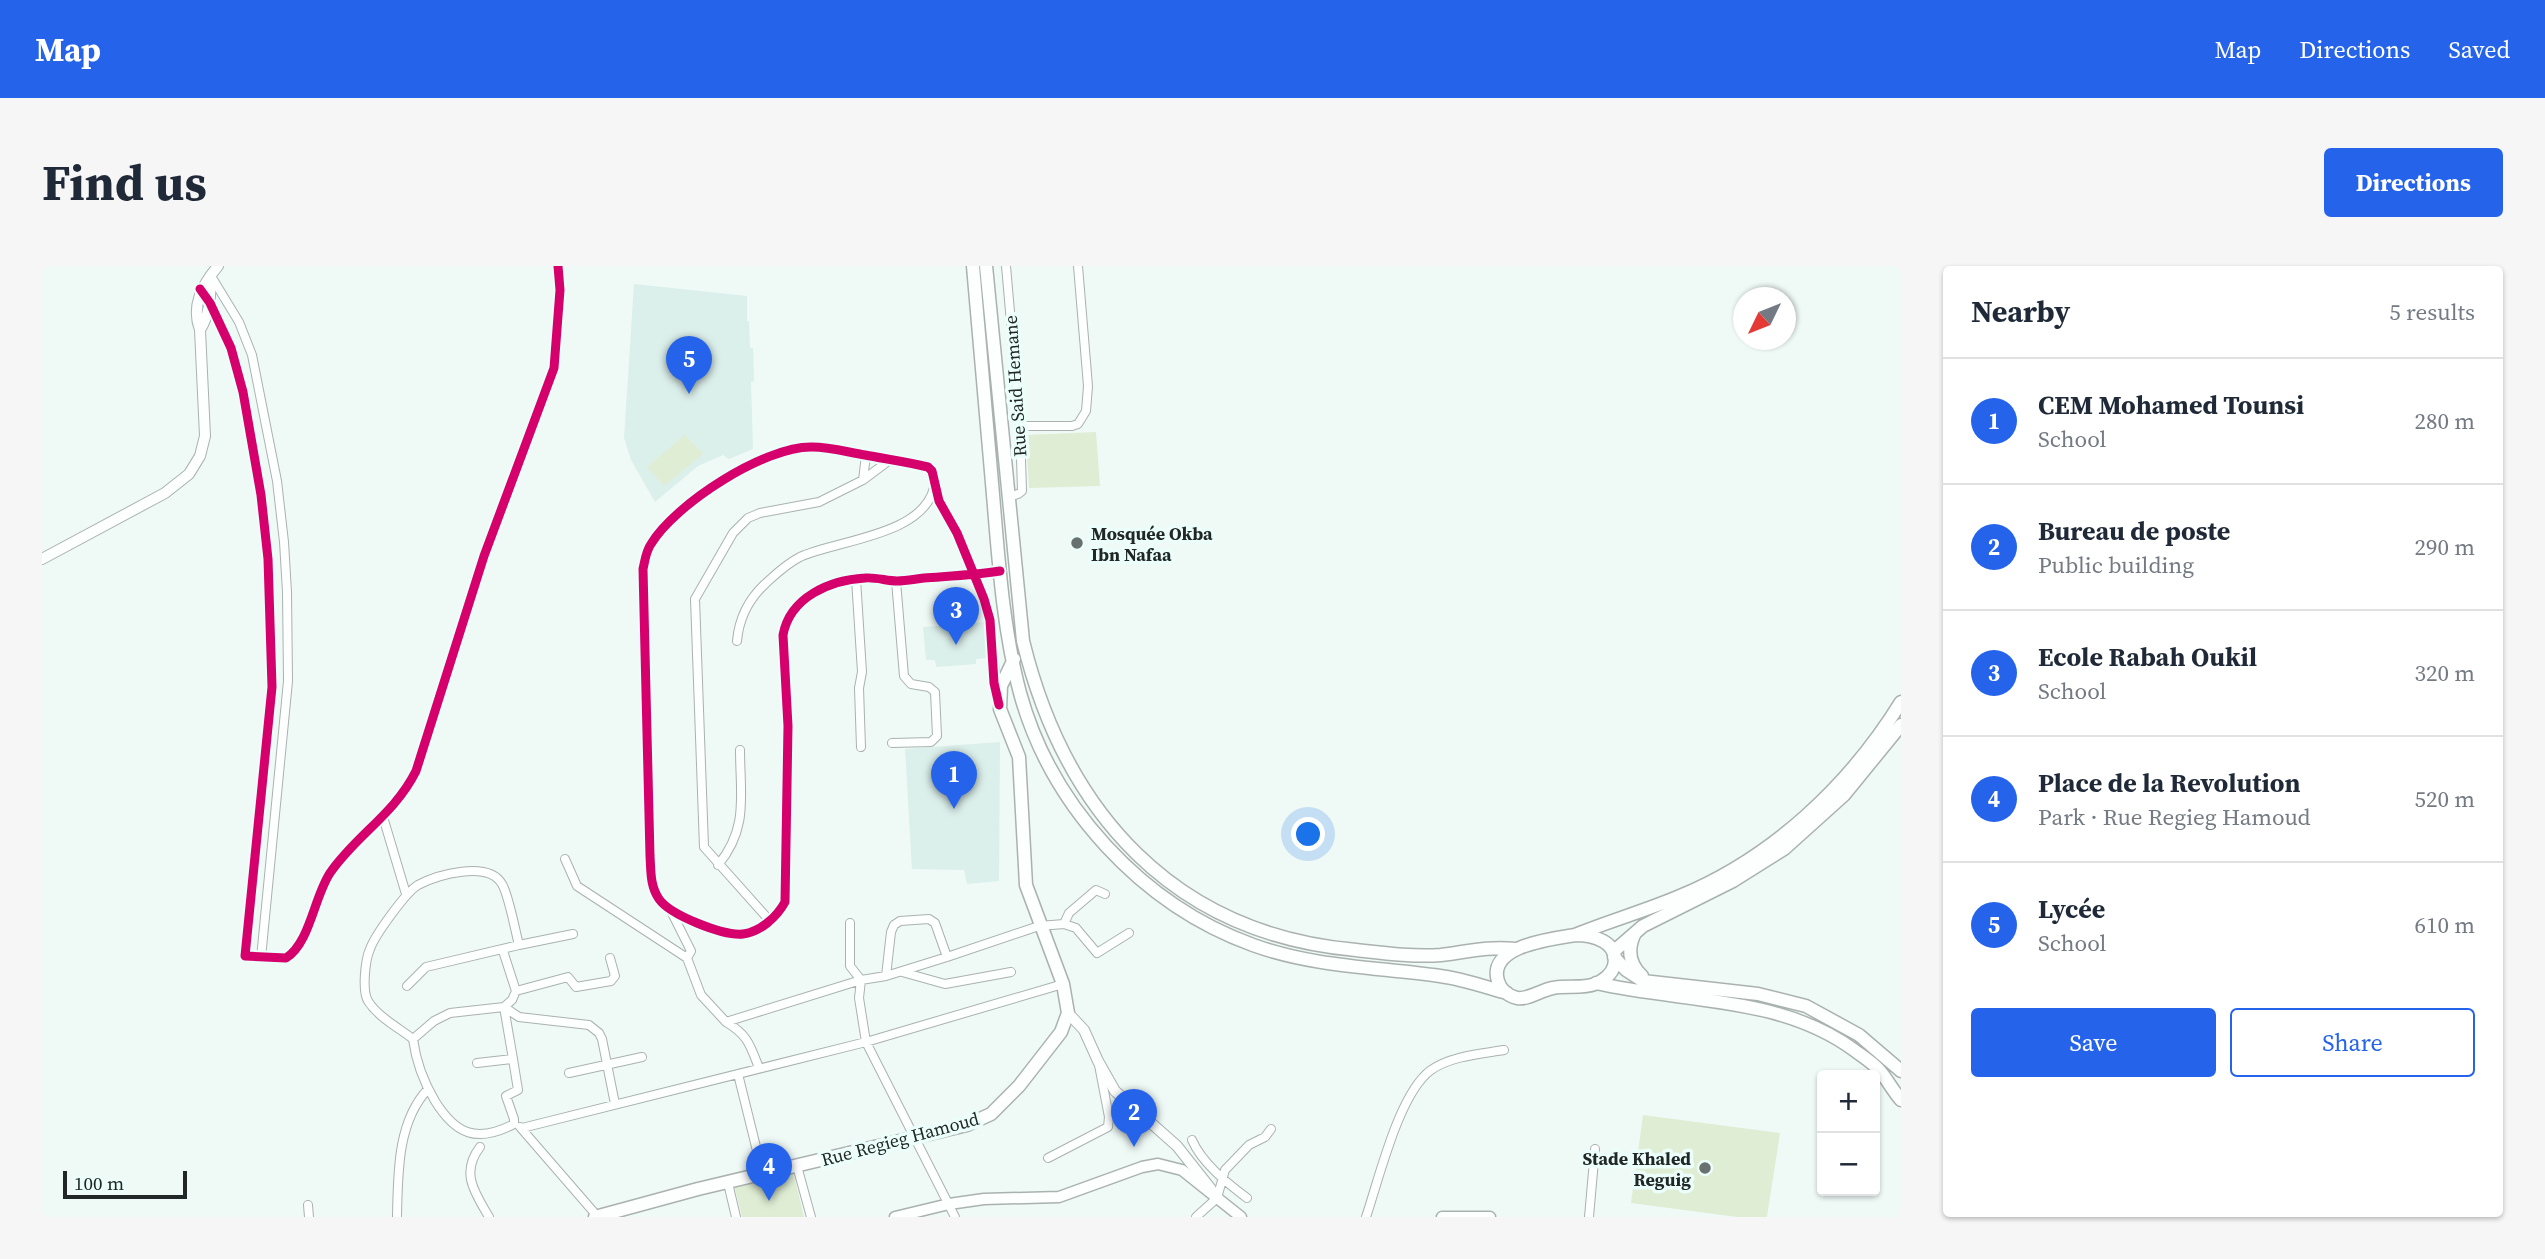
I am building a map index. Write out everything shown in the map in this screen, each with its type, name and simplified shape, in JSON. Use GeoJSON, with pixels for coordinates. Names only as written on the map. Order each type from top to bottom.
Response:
{"type":"FeatureCollection","features":[{"type":"Feature","properties":{"kind":"main road"},"geometry":{"type":"LineString","coordinates":[[973,266],[1000,571],[1013,660],[1020,693],[1050,766],[1083,817],[1123,863],[1170,901],[1222,932],[1278,953],[1338,966],[1443,976],[1486,976],[1492,969],[1493,960],[1490,954],[1481,948]]}},
{"type":"Feature","properties":{"kind":"main road"},"geometry":{"type":"LineString","coordinates":[[986,266],[1023,641],[1043,711],[1058,747],[1101,816],[1131,849],[1185,892],[1246,923],[1322,945],[1431,955],[1481,948],[1515,949]]}},
{"type":"Feature","properties":{"kind":"main road"},"geometry":{"type":"LineString","coordinates":[[1023,641],[1001,686],[999,705],[1019,757],[1026,885],[1039,926],[1063,984],[1068,1013]]}},
{"type":"Feature","properties":{"kind":"main road"},"geometry":{"type":"LineString","coordinates":[[999,705],[1006,694],[1020,693]]}},
{"type":"Feature","properties":{"kind":"main road"},"geometry":{"type":"LineString","coordinates":[[1596,983],[1612,970],[1613,954],[1635,932],[1759,853],[1800,821],[1850,772],[1901,702]]}},
{"type":"Feature","properties":{"kind":"main road"},"geometry":{"type":"LineString","coordinates":[[1507,993],[1497,980],[1497,969],[1505,954],[1682,901],[1769,860],[1815,823],[1844,795],[1901,724]]}},
{"type":"Feature","properties":{"kind":"main road"},"geometry":{"type":"LineString","coordinates":[[1635,932],[1630,946],[1631,961],[1639,974],[1651,982]]}},
{"type":"Feature","properties":{"kind":"main road"},"geometry":{"type":"LineString","coordinates":[[1575,935],[1599,939],[1631,974],[1651,982],[1758,994],[1806,1006],[1859,1035],[1901,1071]]}},
{"type":"Feature","properties":{"kind":"main road"},"geometry":{"type":"LineString","coordinates":[[1443,976],[1522,998],[1553,988],[1596,983],[1638,992],[1744,1006],[1797,1019],[1829,1034],[1863,1056],[1878,1070],[1901,1100]]}},
{"type":"Feature","properties":{"kind":"main road","name":"Rue Regieg Hamoud"},"geometry":{"type":"LineString","coordinates":[[597,1217],[967,1125],[991,1114],[1019,1086],[1061,1032],[1068,1013]]}},
{"type":"Feature","properties":{"kind":"main road"},"geometry":{"type":"LineString","coordinates":[[895,1217],[984,1199],[1059,1197],[1142,1167],[1158,1164],[1182,1170],[1241,1217]]}},
{"type":"Feature","properties":{"kind":"main road"},"geometry":{"type":"LineString","coordinates":[[1441,1217],[1490,1217]]}},
{"type":"Feature","properties":{"kind":"street"},"geometry":{"type":"LineString","coordinates":[[201,289],[231,348],[243,392],[261,495],[271,601],[272,687],[245,956],[286,958],[299,946],[329,875],[341,858],[398,802],[419,764],[484,556],[552,377],[558,327],[558,266]]}},
{"type":"Feature","properties":{"kind":"street","name":"Rue Said Hemane"},"geometry":{"type":"LineString","coordinates":[[1006,266],[1020,426],[1022,491],[1008,497]]}},
{"type":"Feature","properties":{"kind":"street"},"geometry":{"type":"LineString","coordinates":[[1020,426],[1072,426],[1078,424],[1086,411],[1088,386],[1078,266]]}},
{"type":"Feature","properties":{"kind":"street"},"geometry":{"type":"LineString","coordinates":[[214,270],[253,355],[277,481],[288,592],[288,681],[261,958]]}},
{"type":"Feature","properties":{"kind":"street"},"geometry":{"type":"LineString","coordinates":[[42,559],[165,493],[189,474],[200,456],[205,436],[200,330],[195,317],[201,289],[214,270]]}},
{"type":"Feature","properties":{"kind":"street"},"geometry":{"type":"LineString","coordinates":[[200,330],[207,319],[214,270]]}},
{"type":"Feature","properties":{"kind":"street"},"geometry":{"type":"LineString","coordinates":[[687,958],[691,951],[670,911],[653,888],[650,867],[642,595],[646,555],[662,530],[693,501],[727,477],[800,447],[812,446],[928,467],[932,471],[944,513],[957,533],[984,599],[999,705]]}},
{"type":"Feature","properties":{"kind":"street"},"geometry":{"type":"LineString","coordinates":[[863,480],[866,455]]}},
{"type":"Feature","properties":{"kind":"street"},"geometry":{"type":"LineString","coordinates":[[770,921],[704,847],[702,838],[694,608],[698,592],[733,533],[748,518],[760,513],[819,502],[863,480],[891,459]]}},
{"type":"Feature","properties":{"kind":"street"},"geometry":{"type":"LineString","coordinates":[[737,641],[741,618],[750,603],[760,588],[783,568],[811,553],[874,535],[907,519],[926,505],[935,485]]}},
{"type":"Feature","properties":{"kind":"street"},"geometry":{"type":"LineString","coordinates":[[670,911],[688,920],[737,934],[755,930],[770,921],[782,907],[786,894],[788,726],[783,635],[786,621],[792,612],[808,596],[856,579],[867,577],[896,581],[1000,571]]}},
{"type":"Feature","properties":{"kind":"street"},"geometry":{"type":"LineString","coordinates":[[856,579],[862,672],[859,688],[861,747]]}},
{"type":"Feature","properties":{"kind":"street"},"geometry":{"type":"LineString","coordinates":[[892,743],[931,742],[937,736],[935,692],[929,687],[911,684],[904,676],[896,581]]}},
{"type":"Feature","properties":{"kind":"street"},"geometry":{"type":"LineString","coordinates":[[718,864],[733,844],[740,826],[740,750]]}},
{"type":"Feature","properties":{"kind":"street"},"geometry":{"type":"LineString","coordinates":[[383,817],[406,894]]}},
{"type":"Feature","properties":{"kind":"street"},"geometry":{"type":"LineString","coordinates":[[565,859],[577,886],[687,958],[701,995],[726,1022],[738,1029],[748,1040],[759,1068]]}},
{"type":"Feature","properties":{"kind":"street"},"geometry":{"type":"LineString","coordinates":[[519,945],[502,883],[491,874],[476,870],[453,873],[418,885],[406,894],[370,949],[364,986],[367,1000],[413,1039],[416,1059],[428,1089],[446,1119],[462,1131],[482,1135],[510,1126],[738,1074],[866,1042],[1063,984]]}},
{"type":"Feature","properties":{"kind":"street"},"geometry":{"type":"LineString","coordinates":[[1064,924],[1069,914],[1096,890],[1105,894]]}},
{"type":"Feature","properties":{"kind":"street"},"geometry":{"type":"LineString","coordinates":[[886,976],[891,932],[894,925],[900,921],[929,919],[935,923],[947,957]]}},
{"type":"Feature","properties":{"kind":"street"},"geometry":{"type":"LineString","coordinates":[[850,923],[850,965],[861,980],[859,998],[866,1042],[955,1217]]}},
{"type":"Feature","properties":{"kind":"street"},"geometry":{"type":"LineString","coordinates":[[726,1022],[861,980],[902,972],[1039,926],[1064,924],[1076,928],[1097,953],[1129,933]]}},
{"type":"Feature","properties":{"kind":"street"},"geometry":{"type":"LineString","coordinates":[[407,986],[426,967],[573,934]]}},
{"type":"Feature","properties":{"kind":"street"},"geometry":{"type":"LineString","coordinates":[[503,951],[516,991]]}},
{"type":"Feature","properties":{"kind":"street"},"geometry":{"type":"LineString","coordinates":[[597,1217],[518,1125],[506,1096],[517,1090],[503,1007],[516,991],[568,977],[576,987],[611,981],[615,976],[610,958]]}},
{"type":"Feature","properties":{"kind":"street"},"geometry":{"type":"LineString","coordinates":[[902,972],[945,984],[1011,972]]}},
{"type":"Feature","properties":{"kind":"street"},"geometry":{"type":"LineString","coordinates":[[413,1039],[433,1021],[450,1013],[503,1007],[519,1017],[589,1025],[595,1028],[602,1039],[615,1104]]}},
{"type":"Feature","properties":{"kind":"street"},"geometry":{"type":"LineString","coordinates":[[1068,1013],[1084,1030],[1115,1091],[1177,1146],[1217,1198]]}},
{"type":"Feature","properties":{"kind":"street"},"geometry":{"type":"LineString","coordinates":[[1366,1217],[1392,1139],[1418,1082],[1447,1061],[1504,1050]]}},
{"type":"Feature","properties":{"kind":"street"},"geometry":{"type":"LineString","coordinates":[[569,1073],[642,1057]]}},
{"type":"Feature","properties":{"kind":"street"},"geometry":{"type":"LineString","coordinates":[[477,1063],[513,1059]]}},
{"type":"Feature","properties":{"kind":"street"},"geometry":{"type":"LineString","coordinates":[[1048,1157],[1108,1126],[1109,1117],[1098,1061]]}},
{"type":"Feature","properties":{"kind":"street"},"geometry":{"type":"LineString","coordinates":[[738,1074],[763,1175]]}},
{"type":"Feature","properties":{"kind":"street"},"geometry":{"type":"LineString","coordinates":[[397,1217],[404,1131],[412,1110],[428,1089]]}},
{"type":"Feature","properties":{"kind":"street"},"geometry":{"type":"LineString","coordinates":[[1196,1217],[1217,1198],[1231,1162],[1272,1129]]}},
{"type":"Feature","properties":{"kind":"street"},"geometry":{"type":"LineString","coordinates":[[1192,1140],[1196,1149],[1247,1198]]}},
{"type":"Feature","properties":{"kind":"street"},"geometry":{"type":"LineString","coordinates":[[480,1147],[471,1161],[469,1180],[489,1217]]}},
{"type":"Feature","properties":{"kind":"street"},"geometry":{"type":"LineString","coordinates":[[1589,1217],[1595,1149]]}},
{"type":"Feature","properties":{"kind":"street"},"geometry":{"type":"LineString","coordinates":[[797,1166],[811,1217]]}},
{"type":"Feature","properties":{"kind":"street"},"geometry":{"type":"LineString","coordinates":[[728,1183],[736,1217]]}},
{"type":"Feature","properties":{"kind":"street"},"geometry":{"type":"LineString","coordinates":[[308,1205],[309,1217]]}},
{"type":"Feature","properties":{"kind":"shaded area"},"geometry":{"type":"Polygon","coordinates":[[[634,284],[747,296],[750,348],[753,348],[753,449],[729,459],[723,455],[698,466],[655,502],[631,460],[624,438],[634,284]]]}},
{"type":"Feature","properties":{"kind":"shaded area"},"geometry":{"type":"Polygon","coordinates":[[[986,622],[989,658],[976,659],[976,664],[936,667],[935,660],[926,660],[923,627],[986,622]]]}},
{"type":"Feature","properties":{"kind":"shaded area"},"geometry":{"type":"Polygon","coordinates":[[[1000,742],[999,881],[967,884],[964,870],[912,869],[905,749],[1000,742]]]}},
{"type":"Feature","properties":{"kind":"green space"},"geometry":{"type":"Polygon","coordinates":[[[1096,432],[1100,486],[1029,488],[1026,435],[1096,432]]]}},
{"type":"Feature","properties":{"kind":"green space"},"geometry":{"type":"Polygon","coordinates":[[[685,435],[703,454],[664,486],[647,467],[685,435]]]}},
{"type":"Feature","properties":{"kind":"green space","name":"Stade Khaled Reguig"},"geometry":{"type":"Polygon","coordinates":[[[1643,1115],[1780,1133],[1767,1217],[1737,1217],[1631,1203],[1643,1115]]]}},
{"type":"Feature","properties":{"kind":"green space"},"geometry":{"type":"Polygon","coordinates":[[[793,1171],[804,1217],[742,1217],[734,1185],[793,1171]]]}},
{"type":"Feature","properties":{"kind":"cycle path"},"geometry":{"type":"LineString","coordinates":[[200,289],[210,303],[231,348],[243,392],[261,495],[268,559],[272,687],[245,956],[286,958],[301,942],[330,873],[351,847],[397,800],[416,771],[484,556],[554,368],[560,290],[558,266]]}},
{"type":"Feature","properties":{"kind":"cycle path"},"geometry":{"type":"LineString","coordinates":[[999,705],[994,683],[990,620],[984,599],[957,533],[939,501],[932,471],[928,467],[812,447],[770,456],[723,480],[700,495],[663,528],[651,544],[644,562],[650,856],[656,894],[665,905],[685,918],[734,934],[749,933],[762,927],[785,902],[788,726],[783,635],[794,610],[803,601],[826,587],[852,579],[900,581],[924,578],[972,574],[981,574],[1000,571]]}},
{"type":"Feature","properties":{"kind":"place","name":"Lycée"},"geometry":{"type":"Point","coordinates":[689,394]}},
{"type":"Feature","properties":{"kind":"place","name":"Mosquée Okba Ibn Nafaa"},"geometry":{"type":"Point","coordinates":[1077,543]}},
{"type":"Feature","properties":{"kind":"place","name":"Ecole Rabah Oukil"},"geometry":{"type":"Point","coordinates":[956,645]}},
{"type":"Feature","properties":{"kind":"place","name":"CEM Mohamed Tounsi"},"geometry":{"type":"Point","coordinates":[954,809]}},
{"type":"Feature","properties":{"kind":"place","name":"Bureau de poste"},"geometry":{"type":"Point","coordinates":[1134,1147]}},
{"type":"Feature","properties":{"kind":"place","name":"Stade Khaled Reguig"},"geometry":{"type":"Point","coordinates":[1705,1168]}},
{"type":"Feature","properties":{"kind":"place","name":"Place de la Revolution"},"geometry":{"type":"Point","coordinates":[769,1201]}}]}
